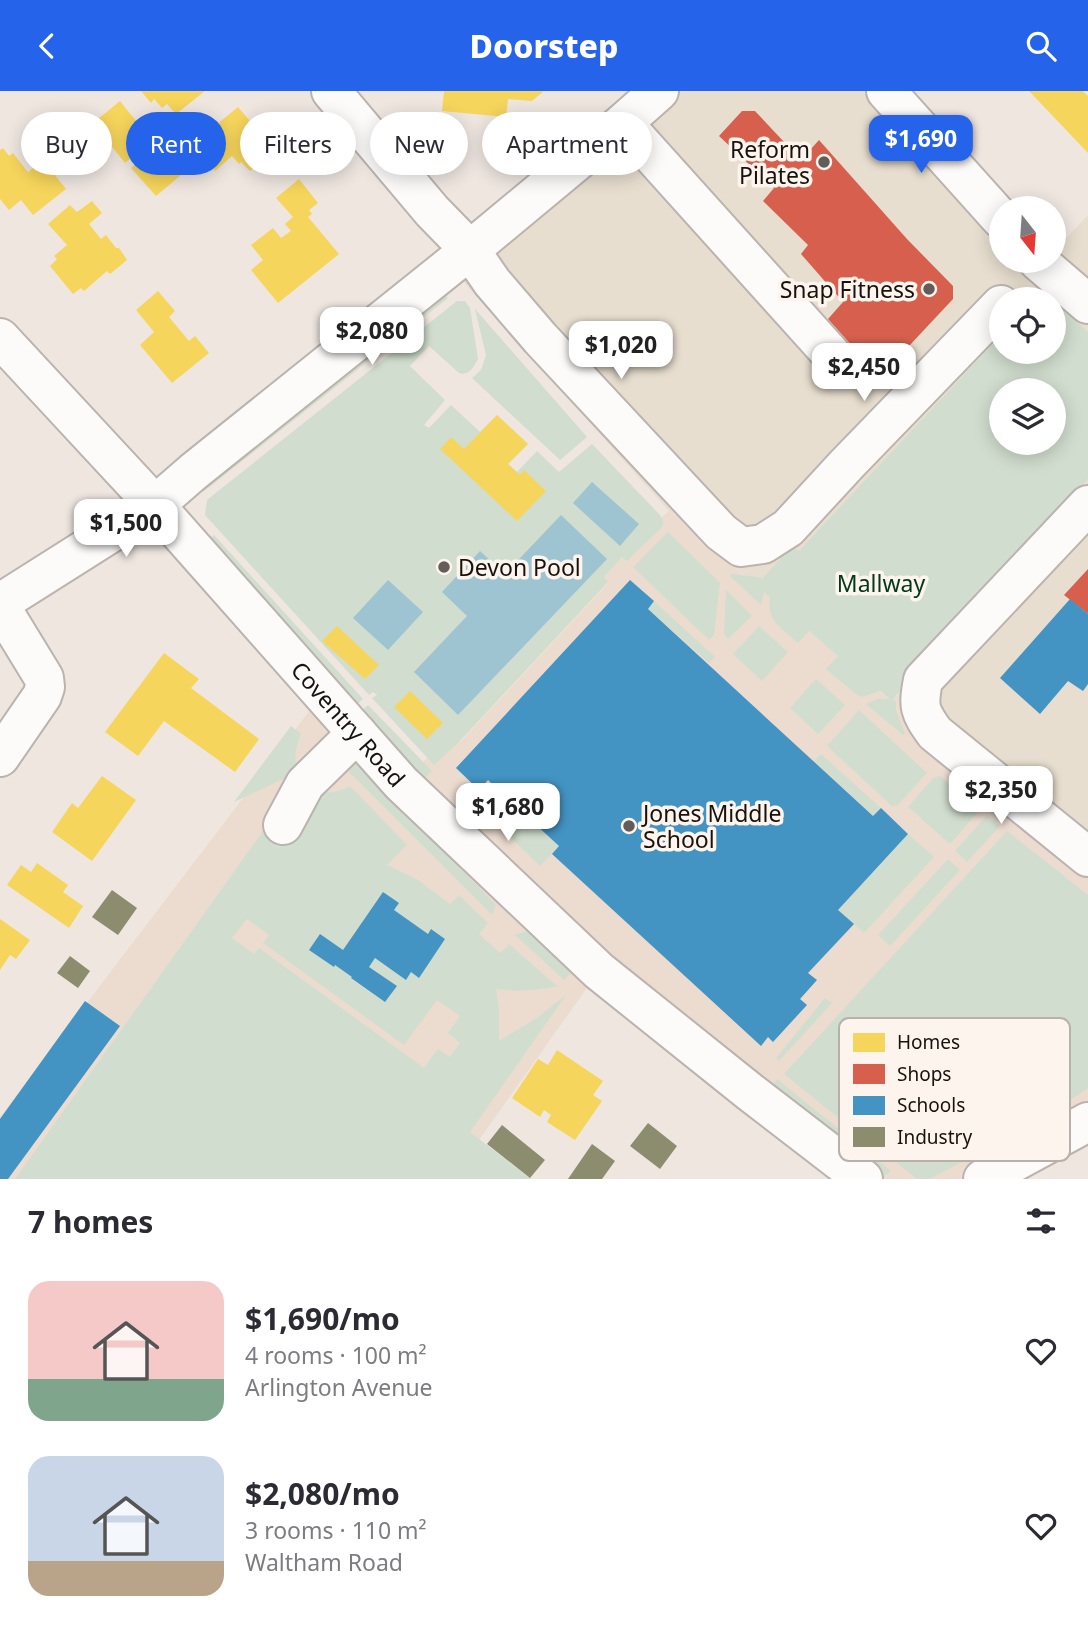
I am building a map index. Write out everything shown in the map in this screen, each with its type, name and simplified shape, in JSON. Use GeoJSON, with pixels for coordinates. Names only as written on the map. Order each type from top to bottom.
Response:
{"type":"FeatureCollection","features":[{"type":"Feature","properties":{"kind":"street"},"geometry":{"type":"LineString","coordinates":[[331,91],[432,211],[470,250],[492,282],[540,338],[721,532],[741,547],[763,544],[788,528],[989,317]]}},
{"type":"Feature","properties":{"kind":"street"},"geometry":{"type":"LineString","coordinates":[[635,112],[659,91]]}},
{"type":"Feature","properties":{"kind":"street"},"geometry":{"type":"LineString","coordinates":[[886,91],[989,206]]}},
{"type":"Feature","properties":{"kind":"street"},"geometry":{"type":"LineString","coordinates":[[652,155],[831,354]]}},
{"type":"Feature","properties":{"kind":"street"},"geometry":{"type":"LineString","coordinates":[[0,757],[42,697],[45,687],[44,678],[0,604],[155,505],[192,472],[560,175]]}},
{"type":"Feature","properties":{"kind":"street"},"geometry":{"type":"LineString","coordinates":[[1018,287],[1031,273]]}},
{"type":"Feature","properties":{"kind":"street"},"geometry":{"type":"LineString","coordinates":[[1052,273],[1088,304]]}},
{"type":"Feature","properties":{"kind":"street","name":"Coventry Road"},"geometry":{"type":"LineString","coordinates":[[0,338],[155,505],[401,783],[599,971],[839,1161]]}},
{"type":"Feature","properties":{"kind":"street"},"geometry":{"type":"LineString","coordinates":[[1088,505],[923,680],[920,697],[922,716],[935,733],[1088,857]]}},
{"type":"Feature","properties":{"kind":"street"},"geometry":{"type":"LineString","coordinates":[[283,825],[305,784],[358,733]]}},
{"type":"Feature","properties":{"kind":"street"},"geometry":{"type":"LineString","coordinates":[[1070,1132],[1088,1122]]}},
{"type":"Feature","properties":{"kind":"street","name":"Coventry Road"},"geometry":{"type":"LineString","coordinates":[[840,1161],[863,1179]]}},
{"type":"Feature","properties":{"kind":"street"},"geometry":{"type":"LineString","coordinates":[[983,1179],[1016,1161]]}},
{"type":"Feature","properties":{"kind":"shaded area"},"geometry":{"type":"Polygon","coordinates":[[[659,91],[891,91],[989,197],[989,273],[1066,273],[1066,238],[1088,215],[1088,332],[1066,311],[1066,287],[989,287],[989,348],[799,552],[793,546],[756,585],[669,511],[450,267],[559,175],[652,175],[652,112],[634,112],[659,91]]]}},
{"type":"Feature","properties":{"kind":"shaded area"},"geometry":{"type":"Polygon","coordinates":[[[1088,479],[1088,870],[892,702],[933,648],[1088,479]]]}},
{"type":"Feature","properties":{"kind":"shaded area","name":"Jones Middle School"},"geometry":{"type":"Polygon","coordinates":[[[669,511],[1088,870],[1088,1106],[1070,1116],[1070,1018],[839,1018],[839,1148],[599,971],[479,1140],[530,1179],[0,1179],[0,1117],[323,693],[401,783],[451,735],[460,742],[608,583],[603,577],[669,511]]]}},
{"type":"Feature","properties":{"kind":"shaded area","name":"Jones Middle School"},"geometry":{"type":"Polygon","coordinates":[[[857,1161],[992,1161],[960,1179],[881,1179],[857,1161]]]}},
{"type":"Feature","properties":{"kind":"green space"},"geometry":{"type":"Polygon","coordinates":[[[443,293],[448,298],[203,492],[199,486],[443,293]]]}},
{"type":"Feature","properties":{"kind":"green space","name":"Devon Pool"},"geometry":{"type":"Polygon","coordinates":[[[457,301],[465,301],[470,308],[478,359],[468,372],[462,374],[429,346],[410,366],[445,400],[424,425],[429,428],[451,405],[480,432],[497,415],[528,444],[508,464],[517,472],[537,451],[559,472],[592,444],[660,515],[663,522],[662,527],[627,561],[622,557],[604,577],[608,582],[459,742],[434,765],[372,698],[377,695],[373,692],[369,695],[205,515],[207,500],[457,301]]]}},
{"type":"Feature","properties":{"kind":"green space"},"geometry":{"type":"Polygon","coordinates":[[[475,309],[587,437],[560,460],[472,378],[481,370],[486,355],[475,309]]]}},
{"type":"Feature","properties":{"kind":"green space","name":"Mallway"},"geometry":{"type":"Polygon","coordinates":[[[1066,311],[1088,332],[1088,479],[933,648],[893,700],[896,701],[896,710],[905,734],[866,704],[878,699],[889,699],[880,691],[862,697],[857,695],[826,669],[838,656],[809,631],[798,643],[773,618],[770,613],[770,598],[764,592],[761,605],[730,576],[762,579],[792,546],[799,551],[989,348],[989,364],[1066,364],[1066,311]]]}},
{"type":"Feature","properties":{"kind":"green space"},"geometry":{"type":"Polygon","coordinates":[[[668,532],[720,583],[714,635],[709,640],[633,567],[668,532]]]}},
{"type":"Feature","properties":{"kind":"green space"},"geometry":{"type":"Polygon","coordinates":[[[214,535],[363,699],[355,706],[206,542],[214,535]]]}},
{"type":"Feature","properties":{"kind":"green space"},"geometry":{"type":"Polygon","coordinates":[[[726,590],[752,616],[728,639],[724,634],[726,590]]]}},
{"type":"Feature","properties":{"kind":"green space"},"geometry":{"type":"Polygon","coordinates":[[[654,601],[715,657],[709,663],[648,609],[654,601]]]}},
{"type":"Feature","properties":{"kind":"green space"},"geometry":{"type":"Polygon","coordinates":[[[759,626],[788,652],[762,681],[733,654],[759,626]]]}},
{"type":"Feature","properties":{"kind":"green space"},"geometry":{"type":"Polygon","coordinates":[[[816,679],[845,705],[818,734],[790,708],[816,679]]]}},
{"type":"Feature","properties":{"kind":"green space"},"geometry":{"type":"Polygon","coordinates":[[[368,705],[432,771],[424,779],[360,712],[368,705]]]}},
{"type":"Feature","properties":{"kind":"green space"},"geometry":{"type":"Polygon","coordinates":[[[859,710],[927,773],[898,805],[892,806],[827,746],[859,710]]]}},
{"type":"Feature","properties":{"kind":"green space"},"geometry":{"type":"Polygon","coordinates":[[[291,726],[301,734],[296,753],[298,772],[234,802],[291,726]]]}},
{"type":"Feature","properties":{"kind":"green space"},"geometry":{"type":"Polygon","coordinates":[[[821,754],[881,808],[873,816],[814,761],[821,754]]]}},
{"type":"Feature","properties":{"kind":"green space"},"geometry":{"type":"Polygon","coordinates":[[[338,761],[356,762],[496,905],[492,915],[338,761]]]}},
{"type":"Feature","properties":{"kind":"green space"},"geometry":{"type":"Polygon","coordinates":[[[940,776],[979,811],[950,844],[908,807],[934,777],[940,776]]]}},
{"type":"Feature","properties":{"kind":"green space"},"geometry":{"type":"Polygon","coordinates":[[[350,786],[407,845],[387,865],[418,880],[450,904],[459,895],[488,923],[479,934],[500,953],[509,944],[558,987],[518,991],[496,989],[499,1041],[538,1017],[566,995],[470,1132],[531,1179],[15,1179],[273,817],[317,791],[338,791],[350,786]],[[383,892],[335,965],[385,1002],[397,986],[369,967],[375,958],[406,979],[411,972],[419,977],[445,939],[432,929],[428,934],[394,910],[398,903],[383,892]],[[247,919],[232,938],[254,954],[259,948],[424,1068],[438,1049],[450,1057],[460,1043],[448,1033],[460,1016],[437,1000],[404,1045],[263,943],[269,935],[247,919]]]}},
{"type":"Feature","properties":{"kind":"green space"},"geometry":{"type":"Polygon","coordinates":[[[496,788],[559,846],[540,866],[478,806],[496,788]]]}},
{"type":"Feature","properties":{"kind":"green space"},"geometry":{"type":"Polygon","coordinates":[[[987,815],[1000,826],[967,862],[955,851],[987,815]]]}},
{"type":"Feature","properties":{"kind":"green space"},"geometry":{"type":"Polygon","coordinates":[[[1007,831],[1088,895],[1088,1088],[1070,1100],[1070,1018],[839,1018],[839,1118],[784,1074],[1007,831]]]}},
{"type":"Feature","properties":{"kind":"green space"},"geometry":{"type":"Polygon","coordinates":[[[908,834],[934,857],[864,933],[838,910],[908,834]]]}},
{"type":"Feature","properties":{"kind":"green space"},"geometry":{"type":"Polygon","coordinates":[[[948,859],[960,870],[890,946],[878,935],[948,859]]]}},
{"type":"Feature","properties":{"kind":"green space"},"geometry":{"type":"Polygon","coordinates":[[[527,931],[571,973],[564,980],[515,935],[527,931]]]}},
{"type":"Feature","properties":{"kind":"green space"},"geometry":{"type":"Polygon","coordinates":[[[825,998],[832,1003],[779,1061],[776,1058],[825,998]]]}},
{"type":"Feature","properties":{"kind":"green space"},"geometry":{"type":"Polygon","coordinates":[[[777,1079],[839,1129],[839,1146],[769,1091],[777,1079]]]}},
{"type":"Feature","properties":{"kind":"green space"},"geometry":{"type":"Polygon","coordinates":[[[858,1161],[879,1161],[891,1171],[881,1179],[858,1161]]]}},
{"type":"Feature","properties":{"kind":"green space"},"geometry":{"type":"Polygon","coordinates":[[[964,1161],[929,1179],[917,1179],[897,1163],[964,1161]]]}},
{"type":"Feature","properties":{"kind":"water"},"geometry":{"type":"Polygon","coordinates":[[[592,482],[639,524],[620,546],[573,503],[592,482]]]}},
{"type":"Feature","properties":{"kind":"water"},"geometry":{"type":"Polygon","coordinates":[[[561,515],[607,559],[458,715],[414,672],[467,616],[442,592],[480,551],[505,574],[561,515]]]}},
{"type":"Feature","properties":{"kind":"water"},"geometry":{"type":"Polygon","coordinates":[[[388,580],[423,612],[388,650],[353,618],[388,580]]]}},
{"type":"Feature","properties":{"kind":"building: Homes"},"geometry":{"type":"Polygon","coordinates":[[[141,91],[205,91],[179,112],[174,112],[167,104],[162,108],[154,99],[151,103],[141,91]]]}},
{"type":"Feature","properties":{"kind":"building: Homes"},"geometry":{"type":"Polygon","coordinates":[[[444,91],[544,91],[532,101],[508,99],[507,112],[482,112],[482,115],[442,111],[444,91]]]}},
{"type":"Feature","properties":{"kind":"building: Homes"},"geometry":{"type":"Polygon","coordinates":[[[1029,91],[1083,91],[1088,96],[1088,153],[1029,91]]]}},
{"type":"Feature","properties":{"kind":"building: Homes"},"geometry":{"type":"Polygon","coordinates":[[[120,101],[129,112],[126,112],[125,163],[112,147],[112,112],[106,112],[120,101]]]}},
{"type":"Feature","properties":{"kind":"building: Homes"},"geometry":{"type":"Polygon","coordinates":[[[238,107],[242,112],[240,112],[239,164],[232,156],[226,161],[226,117],[238,107]]]}},
{"type":"Feature","properties":{"kind":"building: Homes"},"geometry":{"type":"Polygon","coordinates":[[[3,148],[9,156],[13,153],[21,163],[21,175],[55,175],[66,189],[33,215],[21,200],[9,210],[0,199],[0,150],[3,148]]]}},
{"type":"Feature","properties":{"kind":"building: Homes"},"geometry":{"type":"Polygon","coordinates":[[[137,175],[181,175],[156,196],[137,175]]]}},
{"type":"Feature","properties":{"kind":"building: Homes"},"geometry":{"type":"Polygon","coordinates":[[[299,179],[318,203],[309,210],[312,214],[308,217],[339,254],[278,303],[251,270],[263,260],[251,245],[273,228],[281,238],[291,231],[285,224],[293,217],[276,198],[299,179]]]}},
{"type":"Feature","properties":{"kind":"building: Homes"},"geometry":{"type":"Polygon","coordinates":[[[92,201],[102,213],[89,224],[101,239],[106,235],[127,260],[110,274],[107,271],[84,291],[81,288],[73,294],[50,266],[57,259],[54,256],[67,245],[48,224],[70,205],[77,212],[92,201]]]}},
{"type":"Feature","properties":{"kind":"building: Homes"},"geometry":{"type":"Polygon","coordinates":[[[158,291],[175,311],[169,317],[189,341],[195,336],[209,353],[172,383],[140,345],[154,332],[136,310],[158,291]]]}},
{"type":"Feature","properties":{"kind":"building: Homes"},"geometry":{"type":"Polygon","coordinates":[[[497,415],[528,444],[508,464],[520,475],[524,470],[546,491],[517,521],[440,449],[451,437],[464,449],[497,415]]]}},
{"type":"Feature","properties":{"kind":"building: Homes"},"geometry":{"type":"Polygon","coordinates":[[[337,626],[379,665],[365,679],[322,641],[337,626]]]}},
{"type":"Feature","properties":{"kind":"building: Homes"},"geometry":{"type":"Polygon","coordinates":[[[164,653],[199,679],[191,688],[259,739],[235,772],[164,721],[138,756],[105,732],[164,653]]]}},
{"type":"Feature","properties":{"kind":"building: Homes"},"geometry":{"type":"Polygon","coordinates":[[[410,691],[443,723],[427,739],[394,707],[410,691]]]}},
{"type":"Feature","properties":{"kind":"building: Homes"},"geometry":{"type":"Polygon","coordinates":[[[102,776],[136,800],[92,861],[52,832],[72,803],[78,808],[102,776]]]}},
{"type":"Feature","properties":{"kind":"building: Homes"},"geometry":{"type":"Polygon","coordinates":[[[37,863],[68,885],[63,892],[83,906],[69,928],[7,885],[21,865],[31,872],[37,863]]]}},
{"type":"Feature","properties":{"kind":"building: Homes"},"geometry":{"type":"Polygon","coordinates":[[[0,919],[30,940],[16,959],[10,955],[0,970],[0,919]]]}},
{"type":"Feature","properties":{"kind":"building: Homes"},"geometry":{"type":"Polygon","coordinates":[[[557,1050],[603,1081],[593,1095],[602,1101],[575,1140],[547,1122],[551,1115],[544,1110],[540,1117],[512,1098],[538,1059],[548,1065],[557,1050]]]}},
{"type":"Feature","properties":{"kind":"building: Shops"},"geometry":{"type":"Polygon","coordinates":[[[742,111],[755,111],[801,160],[819,140],[907,239],[953,286],[953,299],[880,377],[828,319],[843,302],[801,254],[808,245],[763,201],[774,188],[719,136],[742,111]]]}},
{"type":"Feature","properties":{"kind":"building: Shops"},"geometry":{"type":"Polygon","coordinates":[[[1088,569],[1088,614],[1064,595],[1088,569]]]}},
{"type":"Feature","properties":{"kind":"building: Schools"},"geometry":{"type":"Polygon","coordinates":[[[630,580],[654,601],[648,609],[873,816],[881,808],[908,834],[838,910],[854,924],[808,973],[817,980],[800,999],[807,1005],[773,1042],[768,1037],[761,1046],[552,854],[559,846],[488,780],[479,790],[456,768],[630,580]]]}},
{"type":"Feature","properties":{"kind":"building: Schools"},"geometry":{"type":"Polygon","coordinates":[[[1070,599],[1088,614],[1088,684],[1083,691],[1068,681],[1040,714],[1000,678],[1070,599]]]}},
{"type":"Feature","properties":{"kind":"building: Schools"},"geometry":{"type":"Polygon","coordinates":[[[383,892],[399,903],[394,910],[428,934],[431,929],[445,939],[419,978],[411,972],[406,980],[375,958],[369,967],[397,986],[385,1002],[335,965],[334,967],[309,950],[320,934],[343,950],[383,892]]]}},
{"type":"Feature","properties":{"kind":"building: Schools"},"geometry":{"type":"Polygon","coordinates":[[[85,1001],[120,1026],[8,1179],[0,1179],[0,1119],[85,1001]]]}},
{"type":"Feature","properties":{"kind":"building: Industry"},"geometry":{"type":"Polygon","coordinates":[[[112,890],[137,908],[118,935],[92,917],[112,890]]]}},
{"type":"Feature","properties":{"kind":"building: Industry"},"geometry":{"type":"Polygon","coordinates":[[[70,956],[90,971],[78,988],[57,973],[70,956]]]}},
{"type":"Feature","properties":{"kind":"building: Industry"},"geometry":{"type":"Polygon","coordinates":[[[648,1123],[677,1146],[660,1169],[630,1146],[648,1123]]]}},
{"type":"Feature","properties":{"kind":"building: Industry"},"geometry":{"type":"Polygon","coordinates":[[[502,1125],[545,1160],[530,1178],[487,1144],[502,1125]]]}},
{"type":"Feature","properties":{"kind":"building: Industry"},"geometry":{"type":"Polygon","coordinates":[[[592,1144],[615,1161],[602,1179],[568,1179],[592,1144]]]}},
{"type":"Feature","properties":{"kind":"place","name":"Reform Pilates"},"geometry":{"type":"Point","coordinates":[824,162]}},
{"type":"Feature","properties":{"kind":"place","name":"Snap Fitness"},"geometry":{"type":"Point","coordinates":[929,289]}},
{"type":"Feature","properties":{"kind":"place","name":"Devon Pool"},"geometry":{"type":"Point","coordinates":[444,567]}},
{"type":"Feature","properties":{"kind":"place","name":"Jones Middle School"},"geometry":{"type":"Point","coordinates":[629,826]}}]}
